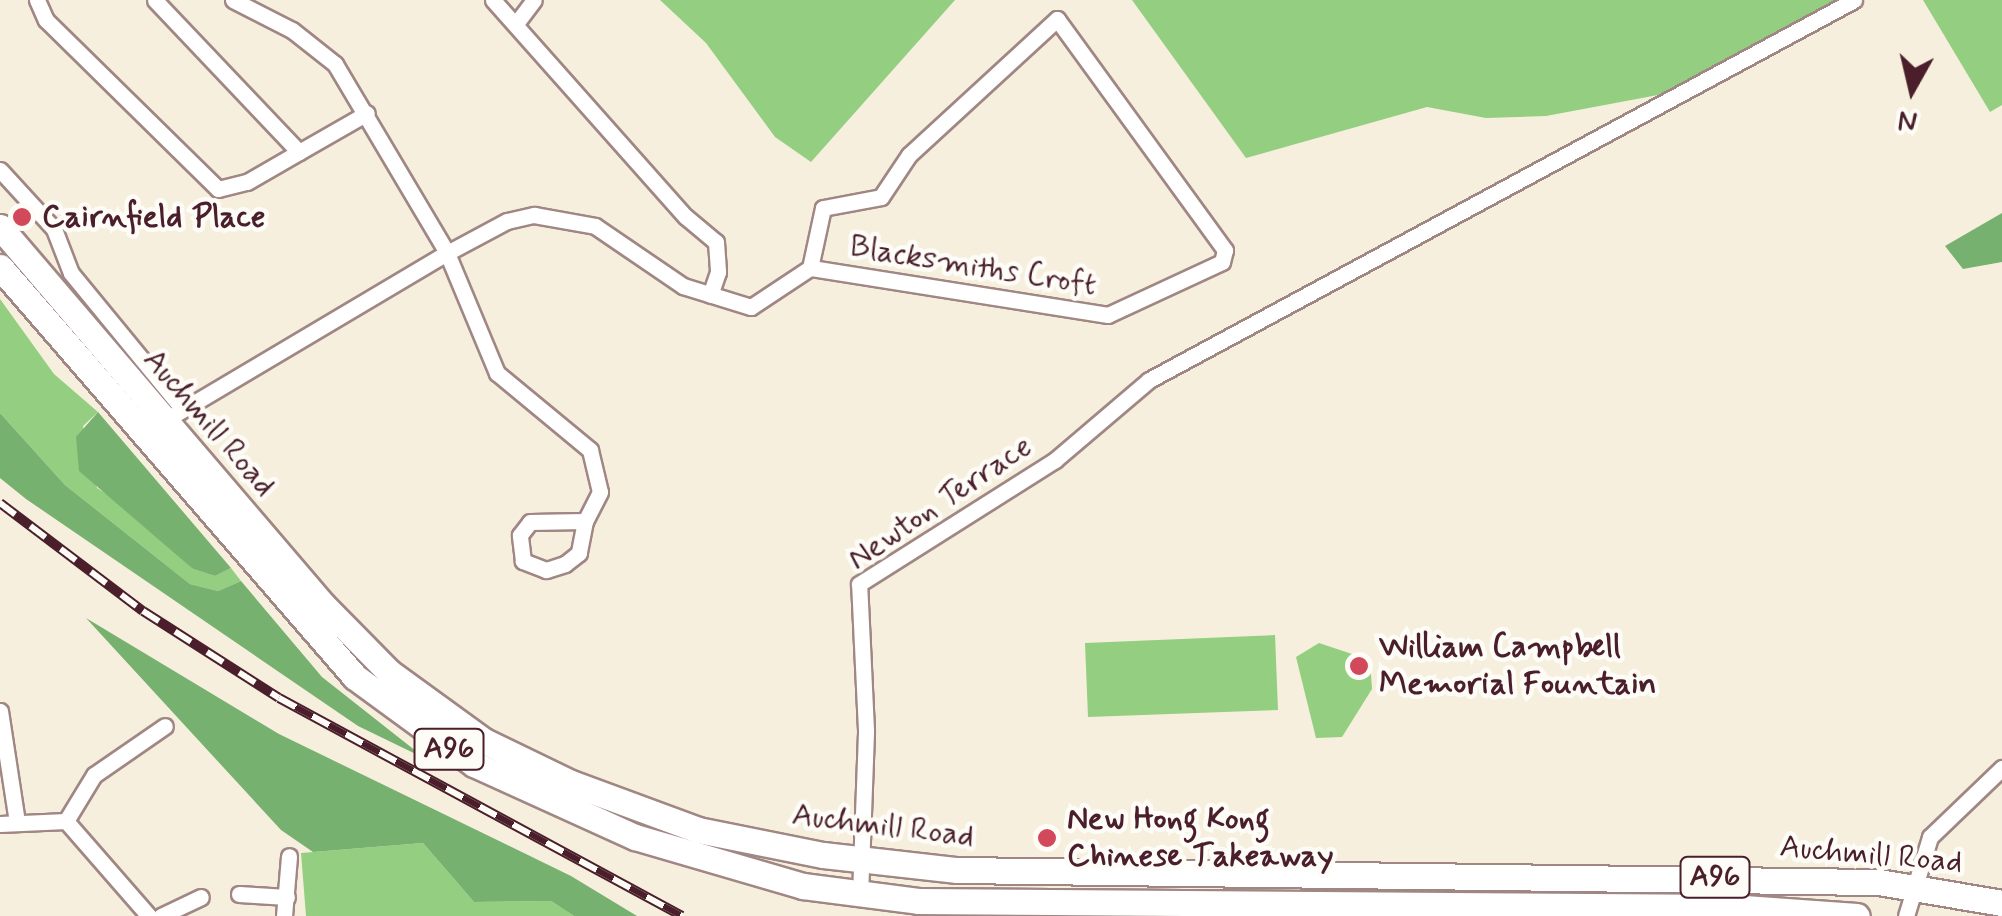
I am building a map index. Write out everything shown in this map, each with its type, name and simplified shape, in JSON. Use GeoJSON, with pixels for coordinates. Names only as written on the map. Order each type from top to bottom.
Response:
{"type":"FeatureCollection","features":[{"type":"Feature","properties":{"kind":"main road","name":"Auchmill Road"},"geometry":{"type":"LineString","coordinates":[[0,227],[162,421],[369,653],[484,741],[590,790],[698,830],[863,859],[1013,872],[1548,873],[1915,886],[2002,903]]}},
{"type":"Feature","properties":{"kind":"main road","name":"Auchmill Road"},"geometry":{"type":"LineString","coordinates":[[0,267],[162,421],[341,662],[450,749],[559,807],[635,837],[860,896],[1158,905],[1730,907],[1858,916]]}},
{"type":"Feature","properties":{"kind":"street"},"geometry":{"type":"LineString","coordinates":[[37,0],[46,20],[218,189],[236,186],[367,113]]}},
{"type":"Feature","properties":{"kind":"street"},"geometry":{"type":"LineString","coordinates":[[155,0],[299,152]]}},
{"type":"Feature","properties":{"kind":"street"},"geometry":{"type":"LineString","coordinates":[[234,0],[317,47],[367,113],[448,253],[497,373],[590,450],[600,492],[585,521],[579,553],[565,564],[546,570],[522,561],[520,535],[530,522],[585,521]]}},
{"type":"Feature","properties":{"kind":"street"},"geometry":{"type":"LineString","coordinates":[[494,0],[518,21],[528,42],[716,242],[718,272],[710,295]]}},
{"type":"Feature","properties":{"kind":"street"},"geometry":{"type":"LineString","coordinates":[[518,21],[534,0]]}},
{"type":"Feature","properties":{"kind":"street","name":"Newton Terrace"},"geometry":{"type":"LineString","coordinates":[[860,896],[863,859],[859,584],[1055,460],[1149,380],[1854,0]]}},
{"type":"Feature","properties":{"kind":"street","name":"Blacksmiths Croft"},"geometry":{"type":"LineString","coordinates":[[1057,18],[1225,256],[1161,295],[1108,315],[810,268],[822,208],[881,197],[909,156],[1057,18]]}},
{"type":"Feature","properties":{"kind":"street","name":"Auchmill Road"},"geometry":{"type":"LineString","coordinates":[[0,170],[54,229],[71,273],[162,421]]}},
{"type":"Feature","properties":{"kind":"street"},"geometry":{"type":"LineString","coordinates":[[162,421],[507,221],[571,218],[710,295],[751,307],[810,268]]}},
{"type":"Feature","properties":{"kind":"street"},"geometry":{"type":"LineString","coordinates":[[0,711],[8,823],[66,821]]}},
{"type":"Feature","properties":{"kind":"street"},"geometry":{"type":"LineString","coordinates":[[66,821],[94,774],[165,726]]}},
{"type":"Feature","properties":{"kind":"street"},"geometry":{"type":"LineString","coordinates":[[1906,916],[1930,838],[2002,768]]}},
{"type":"Feature","properties":{"kind":"street"},"geometry":{"type":"LineString","coordinates":[[66,821],[148,916]]}},
{"type":"Feature","properties":{"kind":"street"},"geometry":{"type":"LineString","coordinates":[[284,916],[289,856]]}},
{"type":"Feature","properties":{"kind":"street"},"geometry":{"type":"LineString","coordinates":[[239,894],[287,897]]}},
{"type":"Feature","properties":{"kind":"street"},"geometry":{"type":"LineString","coordinates":[[161,916],[202,897]]}},
{"type":"Feature","properties":{"kind":"green space"},"geometry":{"type":"Polygon","coordinates":[[[660,0],[955,0],[811,162],[775,137],[706,43],[660,0]]]}},
{"type":"Feature","properties":{"kind":"green space"},"geometry":{"type":"Polygon","coordinates":[[[1132,0],[1835,0],[1674,92],[1546,116],[1486,118],[1427,107],[1246,158],[1132,0]]]}},
{"type":"Feature","properties":{"kind":"green space"},"geometry":{"type":"Polygon","coordinates":[[[1923,0],[2002,0],[2002,105],[1990,112],[1923,0]]]}},
{"type":"Feature","properties":{"kind":"green space"},"geometry":{"type":"Polygon","coordinates":[[[2002,213],[2002,262],[1963,269],[1945,246],[2002,213]]]}},
{"type":"Feature","properties":{"kind":"green space"},"geometry":{"type":"Polygon","coordinates":[[[0,299],[54,374],[98,412],[83,426],[97,488],[128,507],[193,569],[215,576],[231,568],[241,581],[218,591],[190,584],[65,485],[0,413],[0,299]]]}},
{"type":"Feature","properties":{"kind":"green space"},"geometry":{"type":"Polygon","coordinates":[[[98,412],[231,568],[215,576],[193,569],[79,471],[76,437],[98,412]]]}},
{"type":"Feature","properties":{"kind":"green space"},"geometry":{"type":"Polygon","coordinates":[[[0,413],[65,485],[190,584],[218,591],[241,581],[322,677],[426,759],[358,726],[0,478],[0,413]]]}},
{"type":"Feature","properties":{"kind":"green space"},"geometry":{"type":"Polygon","coordinates":[[[86,618],[279,734],[571,876],[637,916],[574,916],[551,901],[474,902],[423,843],[313,852],[281,830],[86,618]]]}},
{"type":"Feature","properties":{"kind":"green space"},"geometry":{"type":"Polygon","coordinates":[[[1275,635],[1278,710],[1088,717],[1085,643],[1275,635]]]}},
{"type":"Feature","properties":{"kind":"green space"},"geometry":{"type":"Polygon","coordinates":[[[1319,643],[1370,660],[1372,689],[1342,737],[1316,738],[1296,657],[1319,643]]]}},
{"type":"Feature","properties":{"kind":"green space"},"geometry":{"type":"Polygon","coordinates":[[[423,843],[474,902],[551,901],[574,916],[306,916],[301,853],[423,843]]]}},
{"type":"Feature","properties":{"kind":"railway"},"geometry":{"type":"LineString","coordinates":[[0,503],[143,611],[279,698],[682,916]]}},
{"type":"Feature","properties":{"kind":"place","name":"Cairnfield Place"},"geometry":{"type":"Point","coordinates":[22,217]}},
{"type":"Feature","properties":{"kind":"place","name":"William Campbell Memorial Fountain"},"geometry":{"type":"Point","coordinates":[1359,666]}},
{"type":"Feature","properties":{"kind":"place","name":"New Hong Kong Chinese Takeaway"},"geometry":{"type":"Point","coordinates":[1047,838]}}]}
